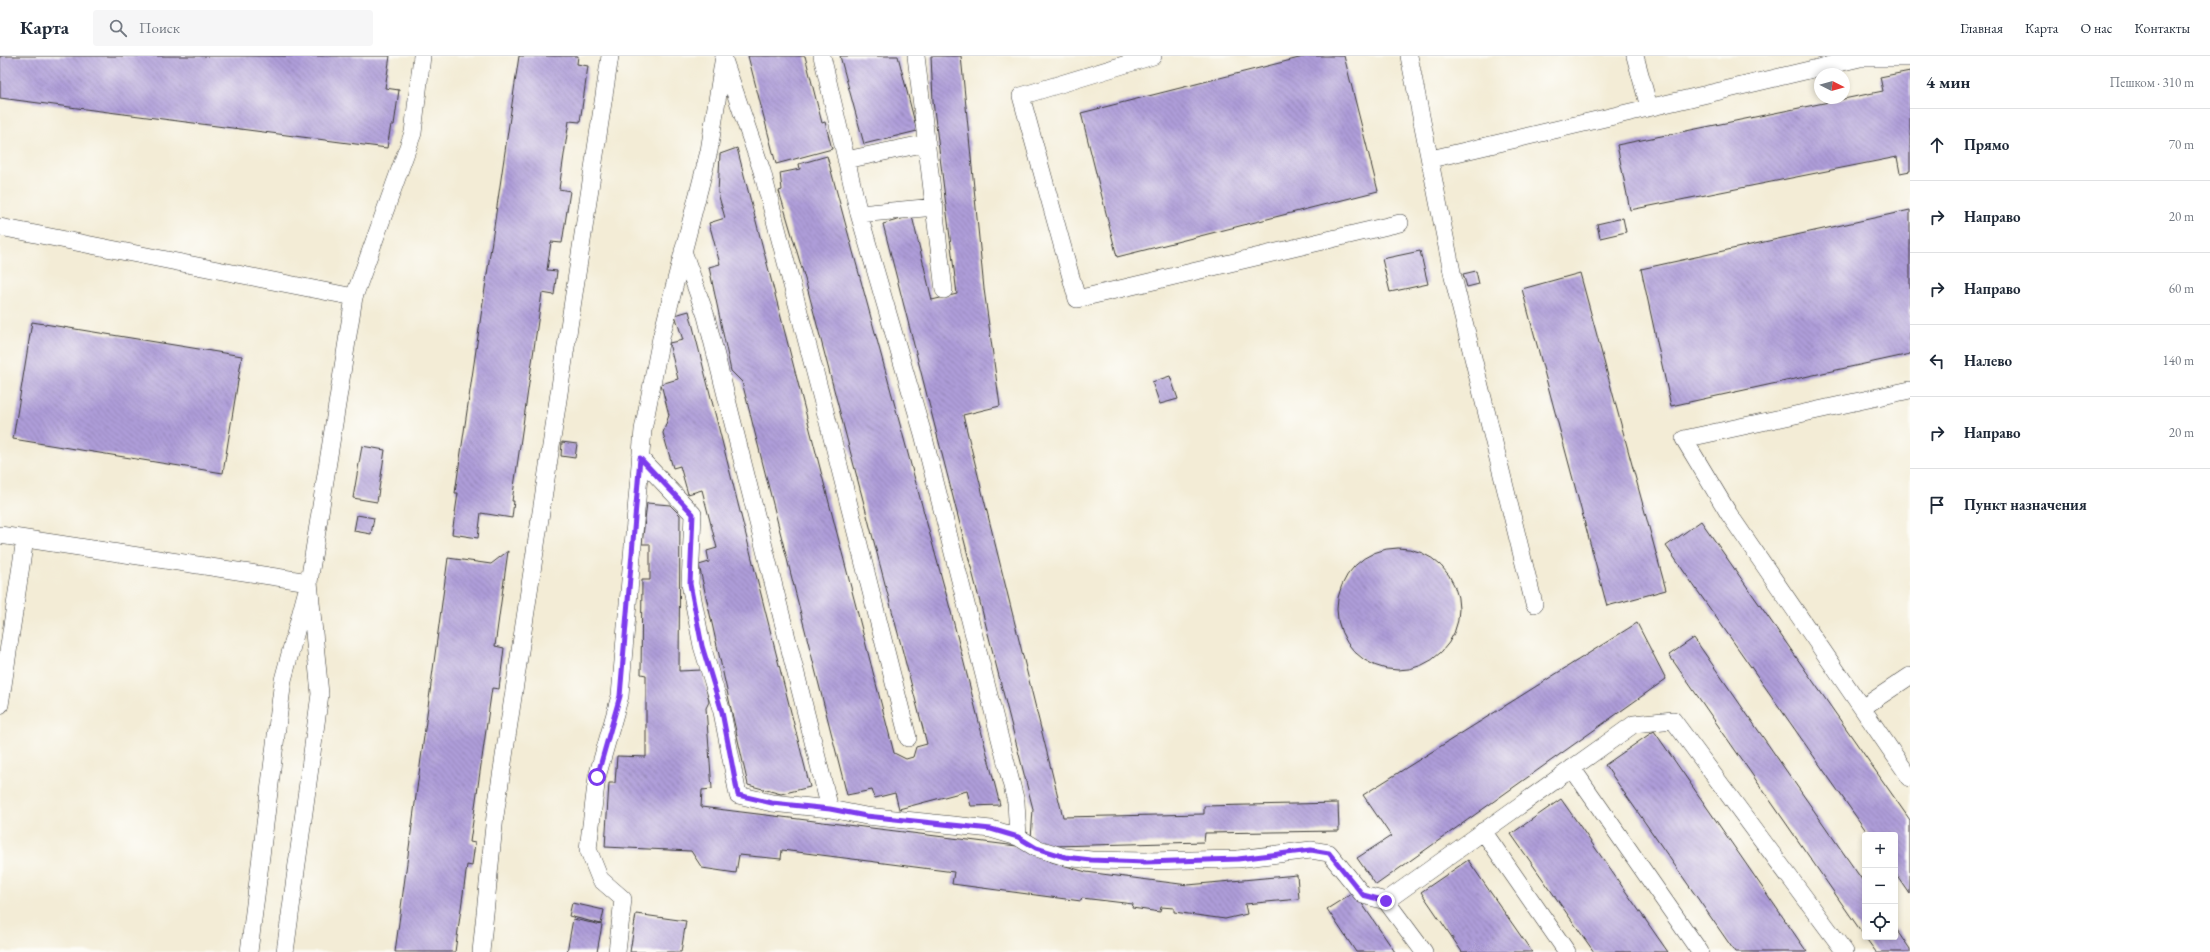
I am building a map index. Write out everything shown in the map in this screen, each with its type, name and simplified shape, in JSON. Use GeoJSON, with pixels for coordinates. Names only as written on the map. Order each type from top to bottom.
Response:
{"type":"FeatureCollection","features":[{"type":"Feature","properties":{"kind":"lane"},"geometry":{"type":"LineString","coordinates":[[249,952],[283,680],[309,582],[354,297],[413,133],[422,56]]}},
{"type":"Feature","properties":{"kind":"lane"},"geometry":{"type":"LineString","coordinates":[[481,952],[495,816],[610,56]]}},
{"type":"Feature","properties":{"kind":"lane"},"geometry":{"type":"LineString","coordinates":[[822,56],[859,214],[923,434],[1016,802],[1018,837]]}},
{"type":"Feature","properties":{"kind":"lane"},"geometry":{"type":"LineString","coordinates":[[916,56],[944,290]]}},
{"type":"Feature","properties":{"kind":"lane"},"geometry":{"type":"LineString","coordinates":[[1153,56],[1021,96],[1077,299],[1400,223]]}},
{"type":"Feature","properties":{"kind":"lane"},"geometry":{"type":"LineString","coordinates":[[1409,56],[1431,159],[1453,277],[1534,604]]}},
{"type":"Feature","properties":{"kind":"lane"},"geometry":{"type":"LineString","coordinates":[[1635,56],[1649,107]]}},
{"type":"Feature","properties":{"kind":"lane"},"geometry":{"type":"LineString","coordinates":[[617,952],[623,899],[600,879],[588,849],[597,777],[620,696],[643,430],[661,338],[708,151],[723,57]]}},
{"type":"Feature","properties":{"kind":"lane"},"geometry":{"type":"LineString","coordinates":[[723,57],[762,171],[829,426],[908,738]]}},
{"type":"Feature","properties":{"kind":"lane"},"geometry":{"type":"LineString","coordinates":[[1431,159],[1860,58],[1910,58]]}},
{"type":"Feature","properties":{"kind":"lane"},"geometry":{"type":"LineString","coordinates":[[846,160],[927,143]]}},
{"type":"Feature","properties":{"kind":"lane"},"geometry":{"type":"LineString","coordinates":[[859,214],[935,207]]}},
{"type":"Feature","properties":{"kind":"lane"},"geometry":{"type":"LineString","coordinates":[[0,227],[354,297]]}},
{"type":"Feature","properties":{"kind":"lane"},"geometry":{"type":"LineString","coordinates":[[683,251],[706,316],[830,809]]}},
{"type":"Feature","properties":{"kind":"lane"},"geometry":{"type":"LineString","coordinates":[[1910,390],[1684,439],[1729,514],[1910,778]]}},
{"type":"Feature","properties":{"kind":"lane"},"geometry":{"type":"LineString","coordinates":[[640,458],[693,514],[690,584],[702,646],[722,712],[738,795],[772,803],[830,809],[866,816],[991,829],[1018,837],[1036,848],[1065,857],[1091,860],[1152,861],[1238,859],[1311,850],[1329,853],[1363,895],[1386,901],[1424,952]]}},
{"type":"Feature","properties":{"kind":"lane"},"geometry":{"type":"LineString","coordinates":[[0,535],[309,582]]}},
{"type":"Feature","properties":{"kind":"lane"},"geometry":{"type":"LineString","coordinates":[[0,705],[25,539]]}},
{"type":"Feature","properties":{"kind":"lane"},"geometry":{"type":"LineString","coordinates":[[284,952],[320,694],[309,582]]}},
{"type":"Feature","properties":{"kind":"lane"},"geometry":{"type":"LineString","coordinates":[[1862,708],[1910,676]]}},
{"type":"Feature","properties":{"kind":"lane"},"geometry":{"type":"LineString","coordinates":[[1386,901],[1634,724],[1673,720],[1844,952]]}},
{"type":"Feature","properties":{"kind":"lane"},"geometry":{"type":"LineString","coordinates":[[1572,768],[1700,952]]}},
{"type":"Feature","properties":{"kind":"lane"},"geometry":{"type":"LineString","coordinates":[[1484,832],[1567,952]]}},
{"type":"Feature","properties":{"kind":"building"},"geometry":{"type":"Polygon","coordinates":[[[0,56],[390,56],[385,88],[399,90],[394,125],[391,125],[387,148],[0,98],[0,56]]]}},
{"type":"Feature","properties":{"kind":"building"},"geometry":{"type":"Polygon","coordinates":[[[519,56],[578,56],[577,64],[588,66],[580,122],[569,121],[559,189],[570,191],[562,243],[551,242],[547,270],[557,271],[554,295],[542,293],[512,501],[514,501],[512,518],[481,513],[478,538],[452,534],[458,493],[455,493],[519,56]]]}},
{"type":"Feature","properties":{"kind":"building"},"geometry":{"type":"Polygon","coordinates":[[[748,56],[805,56],[822,123],[825,122],[832,149],[776,164],[748,56]]]}},
{"type":"Feature","properties":{"kind":"building"},"geometry":{"type":"Polygon","coordinates":[[[840,56],[898,56],[917,131],[864,144],[840,56]]]}},
{"type":"Feature","properties":{"kind":"building"},"geometry":{"type":"Polygon","coordinates":[[[931,56],[961,56],[984,289],[1000,406],[963,415],[1063,817],[1204,814],[1204,806],[1338,803],[1339,831],[1205,833],[1204,842],[1054,846],[1031,839],[1033,809],[883,224],[912,216],[932,300],[957,294],[933,101],[931,56]]]}},
{"type":"Feature","properties":{"kind":"building"},"geometry":{"type":"Polygon","coordinates":[[[1307,56],[1344,56],[1378,191],[1117,257],[1081,113],[1307,56]]]}},
{"type":"Feature","properties":{"kind":"building"},"geometry":{"type":"Polygon","coordinates":[[[1910,71],[1910,171],[1900,173],[1897,157],[1630,210],[1617,145],[1819,104],[1850,104],[1850,98],[1883,91],[1880,77],[1910,71]]]}},
{"type":"Feature","properties":{"kind":"building"},"geometry":{"type":"Polygon","coordinates":[[[737,148],[894,753],[906,759],[913,757],[916,747],[927,744],[805,279],[779,191],[782,190],[780,173],[800,169],[799,164],[827,156],[951,612],[1000,805],[971,806],[967,791],[899,809],[895,793],[875,798],[872,790],[847,795],[742,382],[731,371],[709,267],[720,264],[709,223],[725,218],[718,193],[720,154],[737,148]]]}},
{"type":"Feature","properties":{"kind":"building"},"geometry":{"type":"Polygon","coordinates":[[[1910,210],[1910,354],[1671,406],[1641,269],[1910,210]]]}},
{"type":"Feature","properties":{"kind":"building"},"geometry":{"type":"Polygon","coordinates":[[[1623,218],[1626,232],[1600,238],[1597,224],[1623,218]]]}},
{"type":"Feature","properties":{"kind":"building"},"geometry":{"type":"Polygon","coordinates":[[[1420,251],[1428,284],[1390,292],[1382,259],[1420,251]]]}},
{"type":"Feature","properties":{"kind":"building"},"geometry":{"type":"Polygon","coordinates":[[[1476,271],[1479,284],[1467,287],[1463,274],[1476,271]]]}},
{"type":"Feature","properties":{"kind":"building"},"geometry":{"type":"Polygon","coordinates":[[[1580,273],[1666,590],[1607,606],[1522,289],[1580,273]]]}},
{"type":"Feature","properties":{"kind":"building"},"geometry":{"type":"Polygon","coordinates":[[[689,311],[810,787],[781,794],[748,785],[699,565],[709,562],[707,551],[717,548],[702,490],[688,494],[680,466],[673,468],[663,433],[669,415],[661,384],[678,379],[669,343],[683,340],[675,315],[689,311]]]}},
{"type":"Feature","properties":{"kind":"building"},"geometry":{"type":"Polygon","coordinates":[[[32,322],[242,356],[223,473],[13,439],[32,322]]]}},
{"type":"Feature","properties":{"kind":"building"},"geometry":{"type":"Polygon","coordinates":[[[1170,376],[1178,399],[1160,404],[1152,382],[1170,376]]]}},
{"type":"Feature","properties":{"kind":"building"},"geometry":{"type":"Polygon","coordinates":[[[562,442],[577,444],[575,458],[561,456],[562,442]]]}},
{"type":"Feature","properties":{"kind":"building"},"geometry":{"type":"Polygon","coordinates":[[[362,446],[385,450],[377,502],[353,498],[362,446]]]}},
{"type":"Feature","properties":{"kind":"building"},"geometry":{"type":"Polygon","coordinates":[[[647,503],[670,505],[680,515],[679,671],[702,670],[709,702],[706,708],[712,789],[702,790],[701,807],[1017,846],[1049,861],[1086,872],[1188,885],[1297,875],[1299,899],[1245,904],[1247,914],[1225,919],[1174,912],[1174,908],[1161,907],[1160,912],[1132,908],[1133,904],[1082,898],[1081,901],[952,884],[954,872],[782,850],[781,859],[739,855],[736,873],[702,868],[691,851],[605,847],[609,783],[615,783],[617,756],[646,757],[646,675],[641,674],[642,580],[650,580],[650,544],[642,544],[647,503]]]}},
{"type":"Feature","properties":{"kind":"building"},"geometry":{"type":"Polygon","coordinates":[[[357,515],[374,518],[371,534],[354,531],[357,515]]]}},
{"type":"Feature","properties":{"kind":"building"},"geometry":{"type":"Polygon","coordinates":[[[1701,521],[1910,820],[1910,894],[1898,876],[1898,832],[1867,832],[1666,546],[1701,521]]]}},
{"type":"Feature","properties":{"kind":"building"},"geometry":{"type":"Polygon","coordinates":[[[1398,548],[1422,552],[1441,566],[1455,585],[1459,609],[1455,633],[1441,652],[1422,666],[1398,670],[1374,666],[1355,652],[1341,633],[1337,609],[1341,585],[1355,566],[1374,552],[1398,548]]]}},
{"type":"Feature","properties":{"kind":"building"},"geometry":{"type":"Polygon","coordinates":[[[508,551],[495,646],[504,648],[499,689],[492,688],[470,842],[475,843],[472,866],[467,865],[455,952],[395,952],[448,558],[491,564],[508,551]]]}},
{"type":"Feature","properties":{"kind":"building"},"geometry":{"type":"Polygon","coordinates":[[[1637,623],[1666,679],[1376,885],[1357,858],[1391,836],[1363,795],[1637,623]]]}},
{"type":"Feature","properties":{"kind":"building"},"geometry":{"type":"Polygon","coordinates":[[[1694,638],[1862,880],[1862,933],[1669,655],[1694,638]]]}},
{"type":"Feature","properties":{"kind":"building"},"geometry":{"type":"Polygon","coordinates":[[[1654,731],[1807,952],[1735,952],[1605,765],[1654,731]]]}},
{"type":"Feature","properties":{"kind":"building"},"geometry":{"type":"Polygon","coordinates":[[[1561,799],[1668,952],[1594,952],[1511,834],[1561,799]]]}},
{"type":"Feature","properties":{"kind":"building"},"geometry":{"type":"Polygon","coordinates":[[[1468,860],[1532,952],[1462,952],[1421,892],[1468,860]]]}},
{"type":"Feature","properties":{"kind":"building"},"geometry":{"type":"Polygon","coordinates":[[[1354,892],[1395,952],[1356,952],[1327,909],[1354,892]]]}},
{"type":"Feature","properties":{"kind":"building"},"geometry":{"type":"Polygon","coordinates":[[[572,903],[604,910],[601,924],[569,916],[572,903]]]}},
{"type":"Feature","properties":{"kind":"building"},"geometry":{"type":"Polygon","coordinates":[[[636,914],[686,921],[681,952],[630,952],[636,914]]]}},
{"type":"Feature","properties":{"kind":"building"},"geometry":{"type":"Polygon","coordinates":[[[573,919],[602,925],[597,952],[567,952],[573,919]]]}},
{"type":"Feature","properties":{"kind":"building"},"geometry":{"type":"Polygon","coordinates":[[[1898,931],[1910,949],[1910,952],[1876,952],[1867,940],[1898,940],[1898,931]]]}},
{"type":"Feature","properties":{"kind":"route"},"geometry":{"type":"LineString","coordinates":[[597,777],[620,696],[640,458],[693,514],[690,584],[702,646],[722,712],[738,795],[772,803],[830,809],[866,816],[991,829],[1018,837],[1036,848],[1065,857],[1091,860],[1145,862],[1238,859],[1311,850],[1329,853],[1363,895],[1386,901]]}}]}
